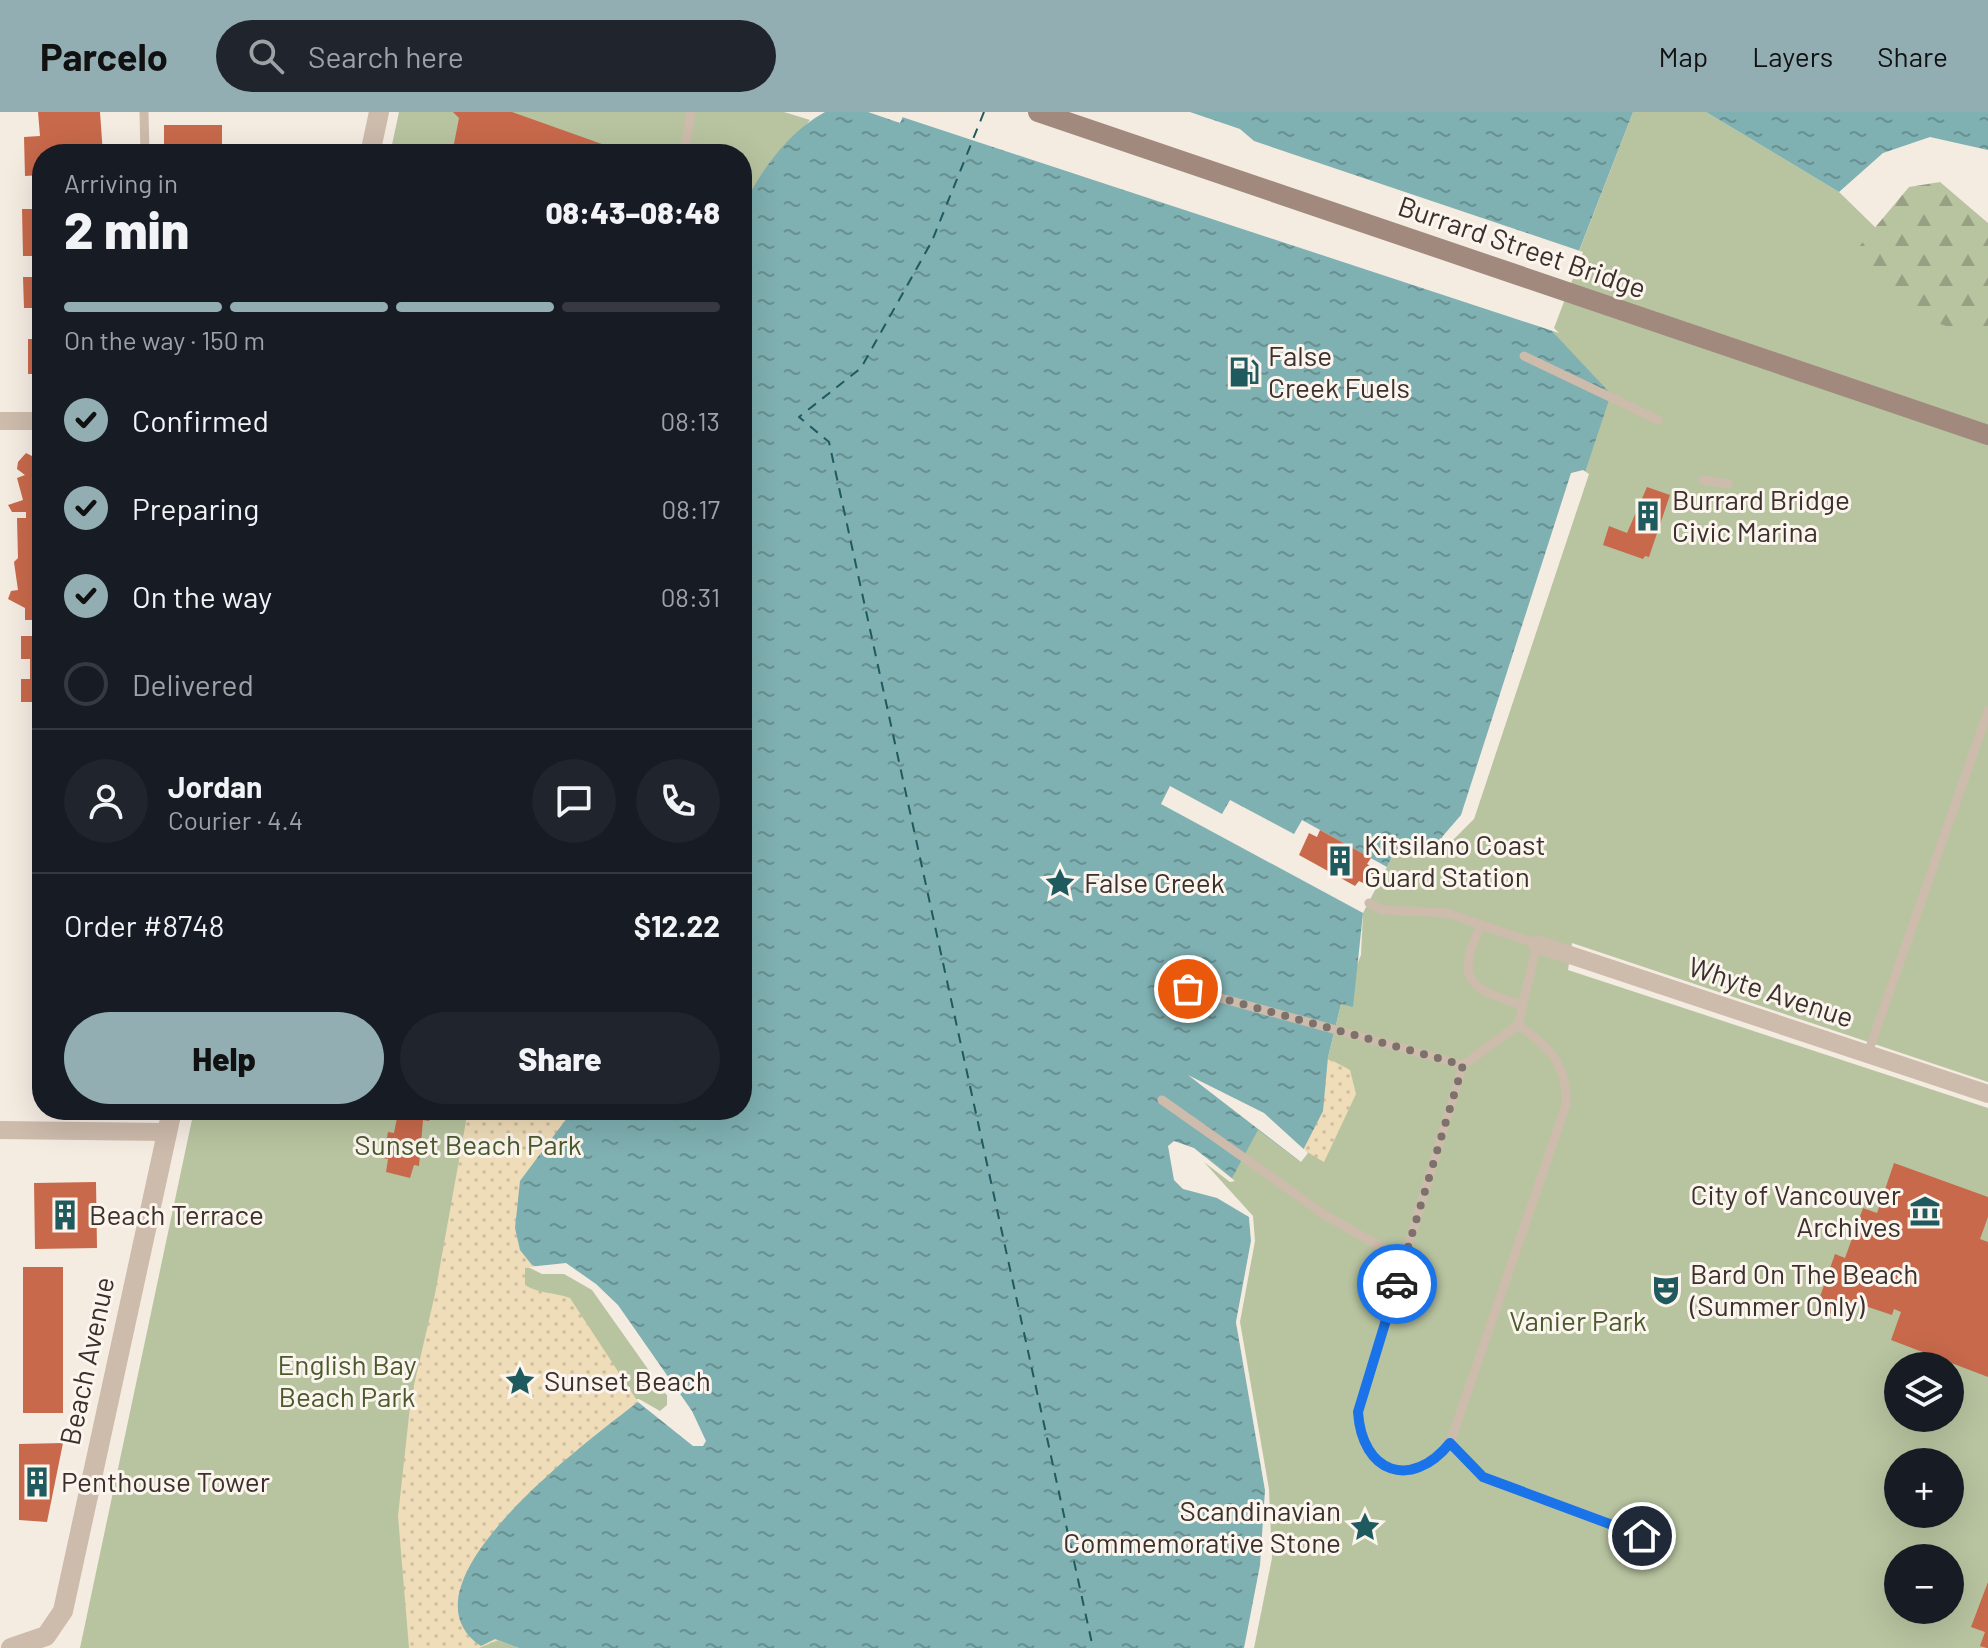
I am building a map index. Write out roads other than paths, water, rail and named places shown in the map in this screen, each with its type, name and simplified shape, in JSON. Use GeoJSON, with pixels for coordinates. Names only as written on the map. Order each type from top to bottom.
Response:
{"type":"FeatureCollection","features":[{"type":"Feature","properties":{"kind":"main road","name":"Burrard Street Bridge"},"geometry":{"type":"LineString","coordinates":[[1038,112],[1988,435]]}},
{"type":"Feature","properties":{"kind":"street"},"geometry":{"type":"LineString","coordinates":[[372,144],[379,112]]}},
{"type":"Feature","properties":{"kind":"street"},"geometry":{"type":"LineString","coordinates":[[0,421],[32,421]]}},
{"type":"Feature","properties":{"kind":"street","name":"Whyte Avenue"},"geometry":{"type":"LineString","coordinates":[[1537,944],[1988,1094]]}},
{"type":"Feature","properties":{"kind":"street","name":"Beach Avenue"},"geometry":{"type":"LineString","coordinates":[[11,1648],[36,1642],[57,1623],[169,1120]]}},
{"type":"Feature","properties":{"kind":"street"},"geometry":{"type":"LineString","coordinates":[[0,1130],[165,1132]]}},
{"type":"Feature","properties":{"kind":"lane"},"geometry":{"type":"LineString","coordinates":[[144,112],[145,144]]}},
{"type":"Feature","properties":{"kind":"lane"},"geometry":{"type":"LineString","coordinates":[[685,144],[689,113]]}},
{"type":"Feature","properties":{"kind":"lane"},"geometry":{"type":"LineString","coordinates":[[1524,356],[1658,420]]}},
{"type":"Feature","properties":{"kind":"lane"},"geometry":{"type":"LineString","coordinates":[[1703,480],[1728,484]]}},
{"type":"Feature","properties":{"kind":"lane"},"geometry":{"type":"LineString","coordinates":[[1868,1053],[1988,711]]}},
{"type":"Feature","properties":{"kind":"lane"},"geometry":{"type":"LineString","coordinates":[[1369,903],[1382,910],[1447,913],[1537,944],[1518,1025],[1463,1065],[1358,1412],[1359,1430],[1376,1460],[1391,1470],[1409,1472],[1425,1467],[1450,1443],[1566,1105],[1567,1082],[1559,1061],[1542,1041],[1518,1025]]}},
{"type":"Feature","properties":{"kind":"lane"},"geometry":{"type":"LineString","coordinates":[[1481,925],[1467,954],[1467,973],[1480,989],[1492,996],[1523,1005]]}},
{"type":"Feature","properties":{"kind":"lane"},"geometry":{"type":"LineString","coordinates":[[1188,989],[1463,1065]]}},
{"type":"Feature","properties":{"kind":"lane"},"geometry":{"type":"LineString","coordinates":[[1162,1100],[1325,1215],[1404,1260]]}},
{"type":"Feature","properties":{"kind":"lane"},"geometry":{"type":"LineString","coordinates":[[1450,1443],[1483,1477],[1668,1545]]}},
{"type":"Feature","properties":{"kind":"water","name":"False Creek"},"geometry":{"type":"Polygon","coordinates":[[[825,112],[868,112],[900,123],[905,112],[1633,112],[1549,328],[1611,394],[1470,818],[1450,838],[1394,853],[1363,913],[1353,1007],[1341,1004],[1328,1057],[1323,1111],[1298,1160],[1258,1130],[1232,1178],[1206,1157],[1199,1163],[1249,1217],[1251,1241],[1236,1323],[1265,1490],[1268,1559],[1250,1648],[519,1648],[495,1639],[481,1646],[460,1619],[461,1587],[479,1551],[508,1514],[582,1446],[638,1402],[659,1416],[671,1403],[594,1287],[565,1270],[543,1270],[532,1265],[520,1250],[515,1228],[520,1181],[566,1120],[752,1120],[752,190],[787,142],[825,112]]]}},
{"type":"Feature","properties":{"kind":"water"},"geometry":{"type":"Polygon","coordinates":[[[1706,112],[1988,112],[1988,150],[1930,137],[1883,153],[1839,192],[1706,112]]]}},
{"type":"Feature","properties":{"kind":"place","name":"False Creek Fuels"},"geometry":{"type":"Point","coordinates":[1244,372]}},
{"type":"Feature","properties":{"kind":"place","name":"Burrard Bridge Civic Marina"},"geometry":{"type":"Point","coordinates":[1648,516]}},
{"type":"Feature","properties":{"kind":"place","name":"Kitsilano Coast Guard Station"},"geometry":{"type":"Point","coordinates":[1340,861]}},
{"type":"Feature","properties":{"kind":"place","name":"False Creek"},"geometry":{"type":"Point","coordinates":[1060,883]}},
{"type":"Feature","properties":{"kind":"place","name":"City of Vancouver Archives"},"geometry":{"type":"Point","coordinates":[1925,1211]}},
{"type":"Feature","properties":{"kind":"place","name":"Beach Terrace"},"geometry":{"type":"Point","coordinates":[65,1215]}},
{"type":"Feature","properties":{"kind":"place","name":"Bard On The Beach (Summer Only)"},"geometry":{"type":"Point","coordinates":[1666,1290]}},
{"type":"Feature","properties":{"kind":"place","name":"Sunset Beach"},"geometry":{"type":"Point","coordinates":[520,1381]}},
{"type":"Feature","properties":{"kind":"place","name":"Penthouse Tower"},"geometry":{"type":"Point","coordinates":[37,1482]}},
{"type":"Feature","properties":{"kind":"place","name":"Scandinavian Commemorative Stone"},"geometry":{"type":"Point","coordinates":[1365,1527]}},
{"type":"Feature","properties":{"kind":"park label","name":"Sunset Beach Park"},"geometry":{"type":"Point","coordinates":[468,1145]}},
{"type":"Feature","properties":{"kind":"park label","name":"Vanier Park"},"geometry":{"type":"Point","coordinates":[1578,1321]}},
{"type":"Feature","properties":{"kind":"park label","name":"English Bay Beach Park"},"geometry":{"type":"Point","coordinates":[347,1381]}}]}
